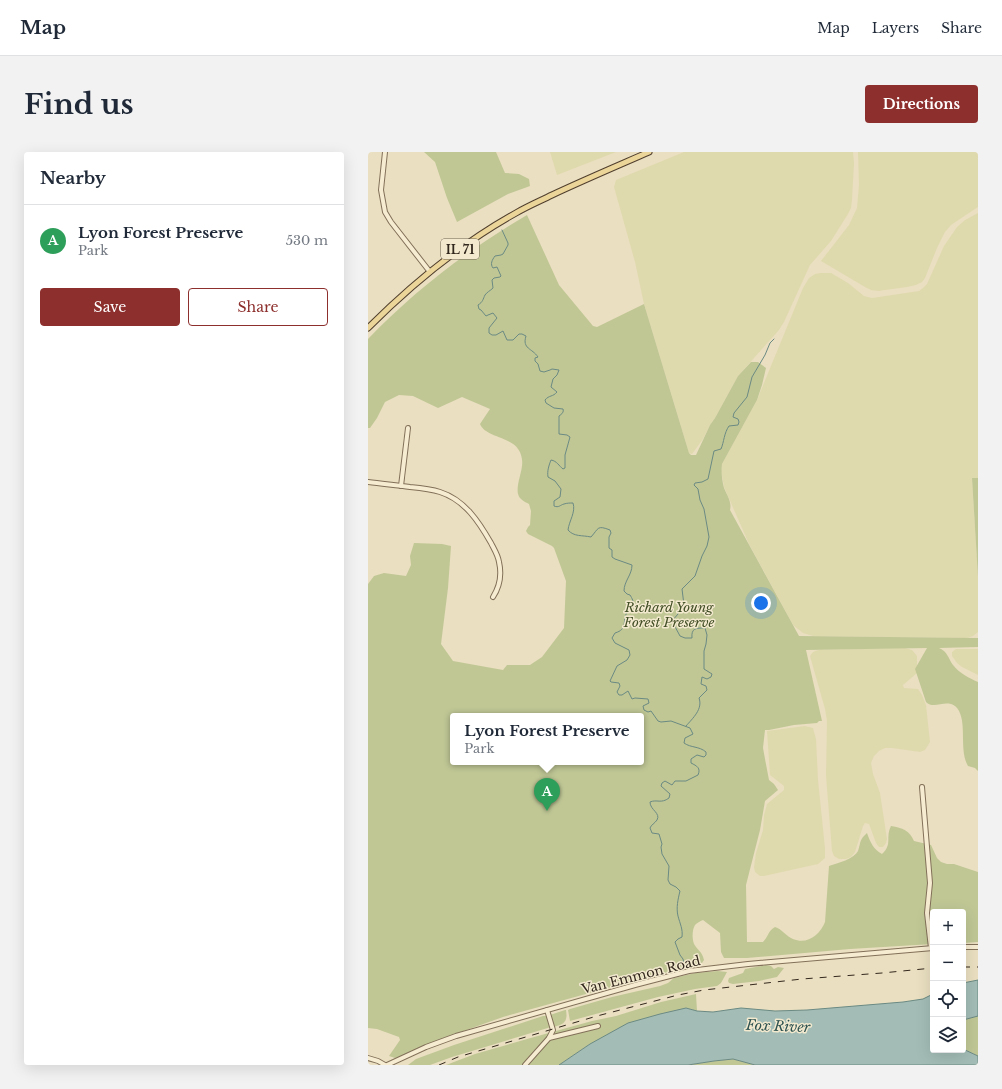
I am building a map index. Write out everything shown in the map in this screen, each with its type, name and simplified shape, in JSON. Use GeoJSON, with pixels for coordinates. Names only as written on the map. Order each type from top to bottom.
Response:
{"type":"FeatureCollection","features":[{"type":"Feature","properties":{"kind":"main road","name":"IL 71"},"geometry":{"type":"LineString","coordinates":[[368,328],[391,305],[430,272],[472,240],[517,212],[649,152]]}},
{"type":"Feature","properties":{"kind":"street"},"geometry":{"type":"LineString","coordinates":[[385,152],[381,190],[385,212],[430,272]]}},
{"type":"Feature","properties":{"kind":"street"},"geometry":{"type":"LineString","coordinates":[[401,486],[408,428]]}},
{"type":"Feature","properties":{"kind":"street"},"geometry":{"type":"LineString","coordinates":[[368,482],[428,489],[440,492],[450,496],[470,512],[488,538],[499,561],[500,570],[498,589],[493,597]]}},
{"type":"Feature","properties":{"kind":"street"},"geometry":{"type":"LineString","coordinates":[[922,787],[930,883],[927,913],[932,945]]}},
{"type":"Feature","properties":{"kind":"street"},"geometry":{"type":"LineString","coordinates":[[966,947],[978,947]]}},
{"type":"Feature","properties":{"kind":"street","name":"Van Emmon Road"},"geometry":{"type":"LineString","coordinates":[[386,1065],[426,1047],[456,1036],[664,977],[700,969],[930,948]]}},
{"type":"Feature","properties":{"kind":"street"},"geometry":{"type":"LineString","coordinates":[[525,1065],[549,1038],[553,1030],[547,1010]]}},
{"type":"Feature","properties":{"kind":"street"},"geometry":{"type":"LineString","coordinates":[[549,1038],[598,1026]]}},
{"type":"Feature","properties":{"kind":"street"},"geometry":{"type":"LineString","coordinates":[[368,1058],[386,1065]]}},
{"type":"Feature","properties":{"kind":"shaded area"},"geometry":{"type":"Polygon","coordinates":[[[550,152],[616,152],[557,175],[550,152]]]}},
{"type":"Feature","properties":{"kind":"shaded area"},"geometry":{"type":"Polygon","coordinates":[[[684,152],[853,152],[854,163],[852,200],[851,208],[848,214],[831,241],[810,265],[779,330],[738,376],[703,439],[692,454],[689,453],[644,304],[635,262],[614,187],[616,180],[684,152]]]}},
{"type":"Feature","properties":{"kind":"shaded area"},"geometry":{"type":"Polygon","coordinates":[[[858,152],[978,152],[978,207],[951,225],[945,232],[925,278],[922,282],[916,285],[878,291],[871,290],[821,261],[849,225],[857,208],[859,185],[858,152]]]}},
{"type":"Feature","properties":{"kind":"shaded area"},"geometry":{"type":"Polygon","coordinates":[[[978,213],[978,478],[972,478],[978,577],[978,632],[967,638],[813,636],[803,633],[793,625],[749,544],[724,487],[721,471],[722,464],[757,400],[803,288],[809,278],[815,274],[831,273],[848,283],[864,296],[872,298],[919,291],[927,284],[944,246],[957,227],[965,220],[978,213]]]}},
{"type":"Feature","properties":{"kind":"shaded area"},"geometry":{"type":"Polygon","coordinates":[[[905,648],[912,650],[917,656],[917,673],[903,685],[904,688],[918,689],[922,695],[926,705],[930,742],[925,750],[920,752],[885,748],[874,756],[871,763],[873,774],[880,793],[887,839],[886,843],[883,847],[879,847],[869,824],[865,823],[855,852],[851,857],[839,859],[834,856],[832,851],[826,776],[827,721],[810,656],[813,652],[818,650],[905,648]]]}},
{"type":"Feature","properties":{"kind":"shaded area"},"geometry":{"type":"Polygon","coordinates":[[[956,649],[978,649],[978,675],[957,663],[952,656],[952,652],[956,649]]]}},
{"type":"Feature","properties":{"kind":"shaded area"},"geometry":{"type":"Polygon","coordinates":[[[805,726],[813,728],[816,739],[825,858],[818,864],[760,876],[755,872],[754,867],[756,853],[763,830],[764,815],[767,804],[784,790],[784,786],[770,775],[767,731],[805,726]]]}},
{"type":"Feature","properties":{"kind":"green space"},"geometry":{"type":"Polygon","coordinates":[[[424,152],[496,152],[505,173],[519,174],[529,179],[530,186],[508,194],[457,222],[435,162],[424,152]]]}},
{"type":"Feature","properties":{"kind":"green space","name":"Richard Young Forest Preserve"},"geometry":{"type":"Polygon","coordinates":[[[527,215],[559,285],[593,326],[597,327],[644,304],[689,453],[691,455],[696,455],[710,425],[738,376],[751,362],[758,362],[766,368],[757,400],[722,464],[722,479],[730,501],[730,510],[799,636],[978,638],[978,647],[939,648],[946,653],[953,665],[958,670],[978,682],[978,771],[975,768],[968,766],[965,759],[962,718],[959,711],[951,704],[932,705],[926,702],[915,669],[927,648],[806,650],[822,721],[765,730],[763,748],[769,780],[778,790],[765,801],[760,830],[746,885],[747,942],[763,942],[775,927],[798,941],[808,940],[816,935],[823,927],[825,922],[829,866],[856,854],[861,839],[867,833],[869,840],[882,854],[888,844],[889,830],[891,826],[905,830],[910,834],[914,841],[931,845],[937,858],[941,862],[954,864],[978,872],[978,942],[966,943],[966,909],[930,909],[930,944],[850,949],[747,958],[724,958],[721,952],[720,933],[703,920],[695,925],[693,929],[693,937],[694,944],[704,960],[702,963],[690,967],[503,1017],[455,1034],[410,1055],[395,1058],[389,1056],[400,1040],[399,1037],[377,1029],[368,1028],[368,584],[374,576],[384,573],[406,576],[411,565],[410,556],[414,543],[442,544],[451,546],[448,588],[441,644],[453,661],[503,670],[507,665],[530,665],[542,657],[564,628],[566,581],[554,548],[528,534],[526,531],[530,525],[531,511],[529,504],[521,499],[518,491],[522,459],[519,450],[515,445],[487,432],[480,424],[490,409],[462,397],[438,408],[413,396],[399,395],[385,402],[377,418],[370,428],[368,428],[368,339],[424,287],[464,256],[527,215]]]}},
{"type":"Feature","properties":{"kind":"green space"},"geometry":{"type":"Polygon","coordinates":[[[972,478],[978,478],[978,577],[972,478]]]}},
{"type":"Feature","properties":{"kind":"green space"},"geometry":{"type":"Polygon","coordinates":[[[766,965],[771,966],[774,969],[778,967],[784,968],[777,977],[733,984],[729,983],[728,981],[729,978],[743,973],[745,969],[766,965]]]}},
{"type":"Feature","properties":{"kind":"green space"},"geometry":{"type":"Polygon","coordinates":[[[718,971],[727,972],[721,983],[717,986],[658,997],[570,1021],[568,1010],[570,1009],[612,997],[660,986],[668,983],[674,978],[695,973],[718,971]]]}},
{"type":"Feature","properties":{"kind":"green space"},"geometry":{"type":"Polygon","coordinates":[[[696,994],[697,1011],[686,1008],[590,1044],[559,1065],[446,1065],[475,1054],[527,1039],[616,1016],[661,1002],[696,994]]]}},
{"type":"Feature","properties":{"kind":"green space"},"geometry":{"type":"Polygon","coordinates":[[[566,1010],[566,1020],[560,1025],[554,1027],[550,1015],[566,1010]]]}},
{"type":"Feature","properties":{"kind":"green space"},"geometry":{"type":"Polygon","coordinates":[[[543,1016],[548,1016],[551,1027],[430,1065],[408,1065],[416,1059],[454,1045],[543,1016]]]}},
{"type":"Feature","properties":{"kind":"green space"},"geometry":{"type":"Polygon","coordinates":[[[978,1016],[978,1056],[966,1050],[966,1019],[978,1016]]]}},
{"type":"Feature","properties":{"kind":"green space"},"geometry":{"type":"Polygon","coordinates":[[[733,1059],[755,1065],[688,1065],[714,1061],[733,1059]]]}},
{"type":"Feature","properties":{"kind":"water"},"geometry":{"type":"Polygon","coordinates":[[[978,980],[978,1016],[966,1019],[966,1017],[966,982],[978,980]]]}},
{"type":"Feature","properties":{"kind":"water","name":"Fox River"},"geometry":{"type":"Polygon","coordinates":[[[930,996],[930,1053],[966,1053],[966,1050],[978,1056],[978,1065],[755,1065],[733,1059],[688,1065],[559,1065],[590,1044],[628,1023],[686,1008],[697,1011],[713,1012],[741,1008],[775,1011],[807,1010],[923,999],[930,996]]]}},
{"type":"Feature","properties":{"kind":"waterway"},"geometry":{"type":"LineString","coordinates":[[502,230],[508,245],[503,254],[495,256],[492,260],[493,268],[497,267],[501,276],[492,280],[493,288],[486,294],[482,302],[478,305],[479,309],[486,316],[493,313],[497,318],[489,328],[489,333],[496,335],[503,331],[507,340],[513,340],[519,334],[526,336],[525,344],[538,357],[535,358],[535,361],[538,364],[540,371],[544,372],[552,369],[559,370],[553,379],[551,387],[557,392],[545,400],[546,403],[554,408],[563,409],[559,416],[559,434],[570,437],[565,455],[565,468],[563,469],[556,462],[551,460],[548,468],[548,477],[555,481],[561,489],[560,497],[554,501],[554,506],[558,507],[573,503],[574,510],[568,530],[573,534],[591,537],[599,528],[610,530],[609,548],[612,550],[612,557],[632,565],[624,591],[630,595],[633,600],[633,605],[627,612],[622,629],[615,633],[612,638],[615,643],[629,650],[630,655],[627,660],[617,666],[610,681],[619,683],[620,686],[617,692],[619,695],[622,695],[628,691],[632,699],[648,699],[649,703],[643,706],[644,710],[648,712],[651,711],[658,721],[671,721],[690,728],[693,734],[685,738],[684,743],[706,752],[704,757],[697,755],[691,759],[691,763],[699,769],[698,775],[686,781],[675,781],[672,785],[665,781],[661,786],[670,794],[669,798],[664,801],[650,802],[650,805],[658,815],[657,820],[650,828],[652,833],[659,834],[662,844],[662,854],[669,866],[668,880],[670,884],[680,891],[677,910],[682,929],[682,937],[675,942],[684,963]]}},
{"type":"Feature","properties":{"kind":"waterway"},"geometry":{"type":"LineString","coordinates":[[686,726],[694,717],[700,706],[699,698],[707,690],[706,686],[701,684],[702,677],[707,679],[711,677],[712,674],[704,669],[704,651],[707,635],[705,628],[695,629],[692,632],[692,638],[685,638],[680,636],[672,621],[684,605],[682,589],[695,576],[709,537],[704,509],[700,500],[698,489],[694,485],[695,483],[708,479],[714,451],[721,449],[729,426],[738,425],[738,419],[733,417],[734,413],[747,397],[752,377],[770,343],[774,339]]}},
{"type":"Feature","properties":{"kind":"railway"},"geometry":{"type":"LineString","coordinates":[[966,967],[978,967]]}},
{"type":"Feature","properties":{"kind":"railway"},"geometry":{"type":"LineString","coordinates":[[439,1065],[458,1057],[597,1016],[678,995],[704,990],[802,979],[930,968]]}},
{"type":"Feature","properties":{"kind":"place","name":"Lyon Forest Preserve"},"geometry":{"type":"Point","coordinates":[547,811]}}]}
